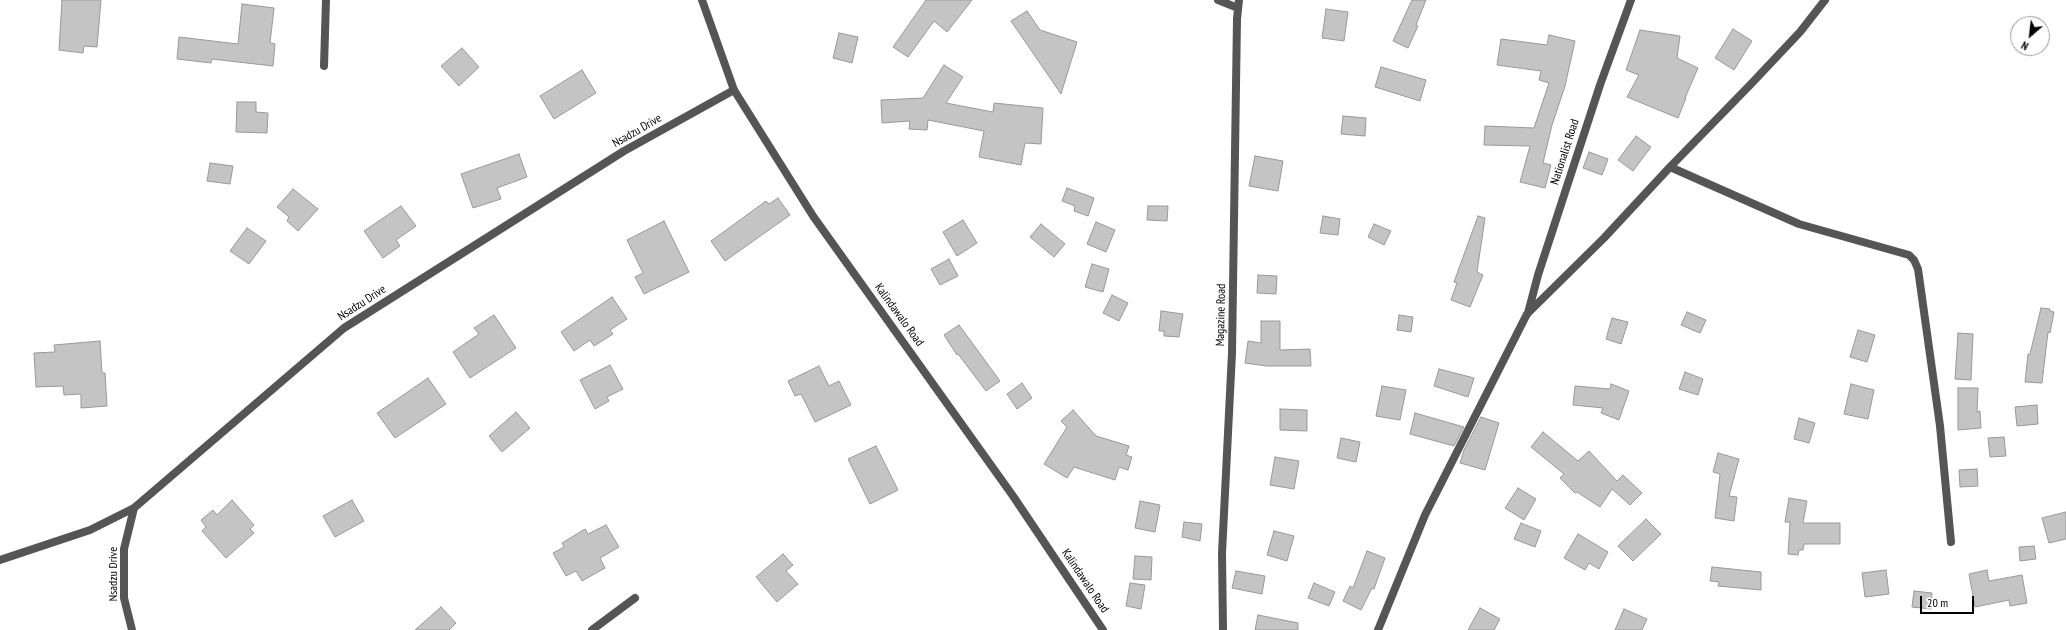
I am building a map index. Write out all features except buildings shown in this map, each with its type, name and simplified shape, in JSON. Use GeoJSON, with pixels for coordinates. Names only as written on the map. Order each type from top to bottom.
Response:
{"type":"FeatureCollection","features":[{"type":"Feature","properties":{"kind":"street"},"geometry":{"type":"LineString","coordinates":[[324,66],[326,0]]}},
{"type":"Feature","properties":{"kind":"street","name":"Kalindawalo Road"},"geometry":{"type":"LineString","coordinates":[[702,0],[734,90],[813,216],[1013,496],[1103,630]]}},
{"type":"Feature","properties":{"kind":"street"},"geometry":{"type":"LineString","coordinates":[[1218,0],[1239,4]]}},
{"type":"Feature","properties":{"kind":"street","name":"Nationalist Road"},"geometry":{"type":"LineString","coordinates":[[1527,314],[1538,275],[1600,85],[1631,0]]}},
{"type":"Feature","properties":{"kind":"street"},"geometry":{"type":"LineString","coordinates":[[1378,630],[1425,515],[1527,314],[1604,238],[1670,167],[1751,84],[1800,32],[1825,0]]}},
{"type":"Feature","properties":{"kind":"street","name":"Magazine Road"},"geometry":{"type":"LineString","coordinates":[[1223,630],[1222,553],[1232,353],[1239,4]]}},
{"type":"Feature","properties":{"kind":"street","name":"Nsadzu Drive"},"geometry":{"type":"LineString","coordinates":[[132,630],[124,598],[124,549],[134,508],[344,328],[624,151],[734,90]]}},
{"type":"Feature","properties":{"kind":"street"},"geometry":{"type":"LineString","coordinates":[[1670,167],[1799,224],[1909,255],[1914,260],[1918,270],[1940,426],[1951,542]]}},
{"type":"Feature","properties":{"kind":"street"},"geometry":{"type":"LineString","coordinates":[[0,560],[90,530],[134,508]]}},
{"type":"Feature","properties":{"kind":"street"},"geometry":{"type":"LineString","coordinates":[[592,630],[635,598]]}}]}
